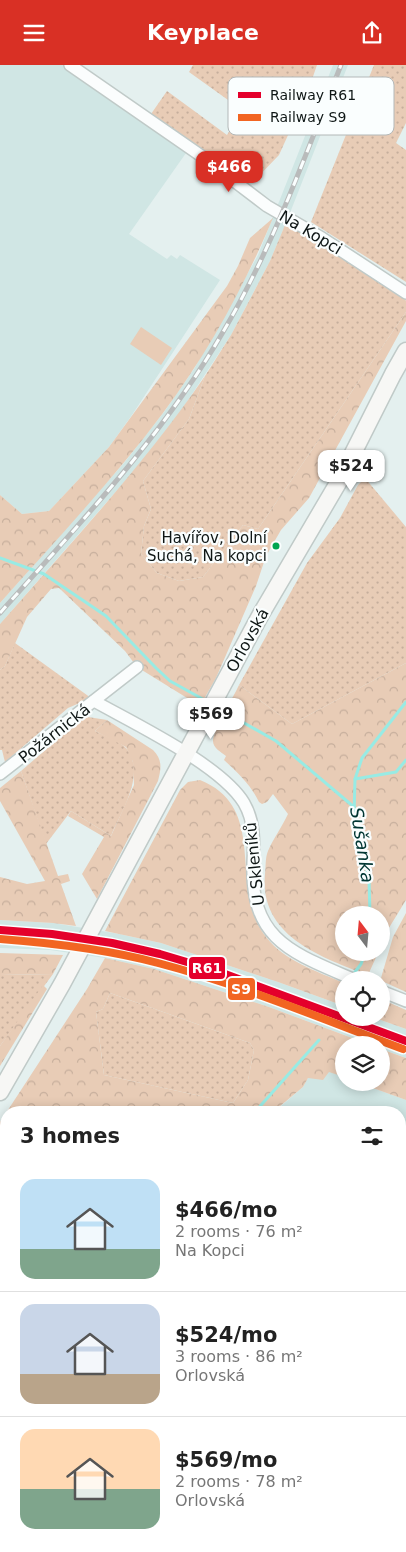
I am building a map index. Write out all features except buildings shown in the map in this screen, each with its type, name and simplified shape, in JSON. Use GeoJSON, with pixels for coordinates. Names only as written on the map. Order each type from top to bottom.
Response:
{"type":"FeatureCollection","features":[{"type":"Feature","properties":{"kind":"main road","name":"Orlovská"},"geometry":{"type":"LineString","coordinates":[[0,1092],[62,984],[261,614],[338,483],[406,351]]}},
{"type":"Feature","properties":{"kind":"street","name":"Na Kopci"},"geometry":{"type":"LineString","coordinates":[[70,65],[200,155],[267,206],[322,238],[406,293]]}},
{"type":"Feature","properties":{"kind":"street"},"geometry":{"type":"LineString","coordinates":[[94,701],[137,667]]}},
{"type":"Feature","properties":{"kind":"street","name":"Požárnická"},"geometry":{"type":"LineString","coordinates":[[0,774],[94,701],[186,753]]}},
{"type":"Feature","properties":{"kind":"street","name":"U Skleníků"},"geometry":{"type":"LineString","coordinates":[[186,753],[225,781],[244,804],[253,829],[255,898],[261,917],[268,929],[294,952],[335,971]]}},
{"type":"Feature","properties":{"kind":"street"},"geometry":{"type":"LineString","coordinates":[[390,995],[406,1001]]}},
{"type":"Feature","properties":{"kind":"shaded area"},"geometry":{"type":"Polygon","coordinates":[[[0,65],[63,65],[186,153],[129,234],[167,259],[171,255],[177,259],[180,255],[220,280],[109,447],[49,511],[22,514],[0,495],[0,65]]]}},
{"type":"Feature","properties":{"kind":"shaded area"},"geometry":{"type":"Polygon","coordinates":[[[333,65],[348,65],[343,77],[328,77],[333,65]]]}},
{"type":"Feature","properties":{"kind":"shaded area"},"geometry":{"type":"Polygon","coordinates":[[[305,135],[321,135],[270,261],[231,335],[175,420],[134,471],[0,624],[0,603],[124,463],[164,412],[194,369],[258,255],[305,135]]]}},
{"type":"Feature","properties":{"kind":"shaded area"},"geometry":{"type":"Polygon","coordinates":[[[0,920],[53,923],[161,943],[335,1003],[335,1026],[390,1026],[390,1023],[406,1029],[406,1058],[390,1052],[390,1036],[347,1036],[269,1007],[154,969],[105,958],[50,950],[0,948],[0,920]]]}},
{"type":"Feature","properties":{"kind":"shaded area"},"geometry":{"type":"Polygon","coordinates":[[[329,1071],[335,1073],[335,1091],[381,1091],[406,1100],[406,1106],[281,1106],[303,1087],[308,1078],[329,1071]]]}},
{"type":"Feature","properties":{"kind":"green space"},"geometry":{"type":"Polygon","coordinates":[[[193,65],[317,65],[313,77],[228,77],[228,100],[189,72],[193,65]]]}},
{"type":"Feature","properties":{"kind":"green space"},"geometry":{"type":"Polygon","coordinates":[[[374,65],[406,65],[406,123],[396,143],[406,150],[406,282],[311,222],[346,135],[394,135],[394,77],[369,77],[374,65]]]}},
{"type":"Feature","properties":{"kind":"green space"},"geometry":{"type":"Polygon","coordinates":[[[167,91],[227,135],[228,133],[228,135],[288,135],[279,155],[253,182],[246,182],[151,114],[167,91]]]}},
{"type":"Feature","properties":{"kind":"green space"},"geometry":{"type":"Polygon","coordinates":[[[273,218],[250,269],[224,319],[195,367],[163,413],[104,486],[0,603],[0,495],[22,514],[49,511],[109,447],[227,286],[250,238],[273,218]]]}},
{"type":"Feature","properties":{"kind":"green space"},"geometry":{"type":"Polygon","coordinates":[[[285,225],[306,235],[404,297],[406,312],[258,529],[243,525],[203,577],[179,581],[157,573],[141,554],[144,526],[151,509],[143,481],[189,419],[205,376],[231,335],[248,303],[270,261],[285,225]]]}},
{"type":"Feature","properties":{"kind":"green space"},"geometry":{"type":"Polygon","coordinates":[[[406,312],[406,321],[309,498],[281,530],[266,556],[256,586],[216,678],[200,706],[137,667],[125,651],[59,588],[51,589],[27,617],[5,666],[0,670],[0,624],[132,472],[182,409],[205,376],[189,419],[143,481],[151,509],[144,526],[141,554],[157,573],[179,581],[203,577],[243,525],[258,529],[406,312]]]}},
{"type":"Feature","properties":{"kind":"green space"},"geometry":{"type":"Polygon","coordinates":[[[141,327],[172,348],[161,365],[130,344],[141,327]]]}},
{"type":"Feature","properties":{"kind":"green space"},"geometry":{"type":"Polygon","coordinates":[[[365,478],[406,527],[406,663],[292,724],[239,685],[307,563],[340,518],[358,485],[365,478]]]}},
{"type":"Feature","properties":{"kind":"green space"},"geometry":{"type":"Polygon","coordinates":[[[15,643],[91,698],[68,708],[5,762],[2,750],[0,750],[0,670],[5,666],[15,643]]]}},
{"type":"Feature","properties":{"kind":"green space"},"geometry":{"type":"Polygon","coordinates":[[[406,663],[406,900],[390,926],[390,906],[335,906],[335,961],[374,961],[370,971],[358,971],[331,960],[313,951],[297,941],[283,928],[272,913],[266,895],[266,857],[288,814],[273,794],[267,802],[262,804],[259,802],[248,785],[224,760],[226,756],[213,743],[220,722],[239,685],[292,724],[406,663]]]}},
{"type":"Feature","properties":{"kind":"green space"},"geometry":{"type":"Polygon","coordinates":[[[88,717],[107,720],[95,731],[124,746],[132,758],[134,769],[130,792],[111,836],[71,811],[46,844],[21,771],[79,721],[88,717]]]}},
{"type":"Feature","properties":{"kind":"green space"},"geometry":{"type":"Polygon","coordinates":[[[107,720],[153,750],[160,761],[160,769],[158,781],[97,899],[82,874],[104,837],[68,816],[71,811],[111,836],[134,785],[133,762],[126,747],[95,731],[107,720]]]}},
{"type":"Feature","properties":{"kind":"green space"},"geometry":{"type":"Polygon","coordinates":[[[21,771],[58,876],[68,874],[70,881],[61,884],[76,926],[0,920],[0,877],[27,884],[45,881],[0,801],[0,788],[21,771]]]}},
{"type":"Feature","properties":{"kind":"green space"},"geometry":{"type":"Polygon","coordinates":[[[200,780],[221,793],[234,809],[241,829],[249,895],[255,917],[266,937],[282,953],[335,979],[335,1003],[161,943],[105,931],[180,790],[188,782],[200,780]]]}},
{"type":"Feature","properties":{"kind":"green space"},"geometry":{"type":"Polygon","coordinates":[[[406,913],[406,992],[390,985],[390,971],[383,971],[386,961],[390,961],[390,947],[393,937],[406,913]]]}},
{"type":"Feature","properties":{"kind":"green space"},"geometry":{"type":"Polygon","coordinates":[[[0,953],[63,955],[53,974],[0,975],[0,953]]]}},
{"type":"Feature","properties":{"kind":"green space"},"geometry":{"type":"Polygon","coordinates":[[[105,958],[154,969],[269,1007],[347,1036],[335,1036],[335,1074],[329,1072],[323,1080],[308,1078],[303,1087],[280,1106],[11,1106],[105,958]],[[110,993],[103,1009],[96,1012],[104,1075],[233,1103],[248,1080],[254,1050],[250,1043],[110,993]]]}},
{"type":"Feature","properties":{"kind":"green space"},"geometry":{"type":"Polygon","coordinates":[[[53,974],[0,1046],[0,975],[53,974]]]}},
{"type":"Feature","properties":{"kind":"green space"},"geometry":{"type":"Polygon","coordinates":[[[43,985],[47,989],[0,1066],[0,1046],[43,985]]]}},
{"type":"Feature","properties":{"kind":"green space"},"geometry":{"type":"Polygon","coordinates":[[[110,993],[250,1043],[254,1050],[248,1080],[233,1103],[104,1075],[96,1012],[103,1009],[110,993]]]}},
{"type":"Feature","properties":{"kind":"green space"},"geometry":{"type":"Polygon","coordinates":[[[390,1003],[406,1010],[406,1029],[390,1023],[390,1003]]]}},
{"type":"Feature","properties":{"kind":"green space"},"geometry":{"type":"Polygon","coordinates":[[[390,1052],[406,1058],[406,1100],[381,1091],[390,1091],[390,1052]]]}},
{"type":"Feature","properties":{"kind":"waterway"},"geometry":{"type":"LineString","coordinates":[[0,558],[44,574],[106,616],[170,681],[208,702]]}},
{"type":"Feature","properties":{"kind":"waterway","name":"Sušanka"},"geometry":{"type":"LineString","coordinates":[[370,906],[369,880],[354,815],[355,779],[362,758],[406,702]]}},
{"type":"Feature","properties":{"kind":"waterway"},"geometry":{"type":"LineString","coordinates":[[216,707],[276,741],[354,807]]}},
{"type":"Feature","properties":{"kind":"waterway"},"geometry":{"type":"LineString","coordinates":[[355,779],[396,772],[406,760]]}},
{"type":"Feature","properties":{"kind":"waterway","name":"Sušanka"},"geometry":{"type":"LineString","coordinates":[[356,971],[362,961]]}},
{"type":"Feature","properties":{"kind":"waterway","name":"Sušanka"},"geometry":{"type":"LineString","coordinates":[[260,1106],[319,1040]]}},
{"type":"Feature","properties":{"kind":"railway"},"geometry":{"type":"LineString","coordinates":[[336,77],[341,65]]}},
{"type":"Feature","properties":{"kind":"railway"},"geometry":{"type":"LineString","coordinates":[[0,613],[119,478],[174,407],[199,370],[241,300],[273,234],[314,135]]}},
{"type":"Feature","properties":{"kind":"rail line","name":"R61"},"geometry":{"type":"LineString","coordinates":[[0,930],[52,934],[112,943],[160,954],[217,971],[406,1041]]}},
{"type":"Feature","properties":{"kind":"rail line","name":"S9"},"geometry":{"type":"LineString","coordinates":[[0,939],[79,947],[158,963],[220,981],[403,1049]]}},
{"type":"Feature","properties":{"kind":"place","name":"Havířov, Dolní Suchá, Na kopci"},"geometry":{"type":"Point","coordinates":[276,546]}}]}
